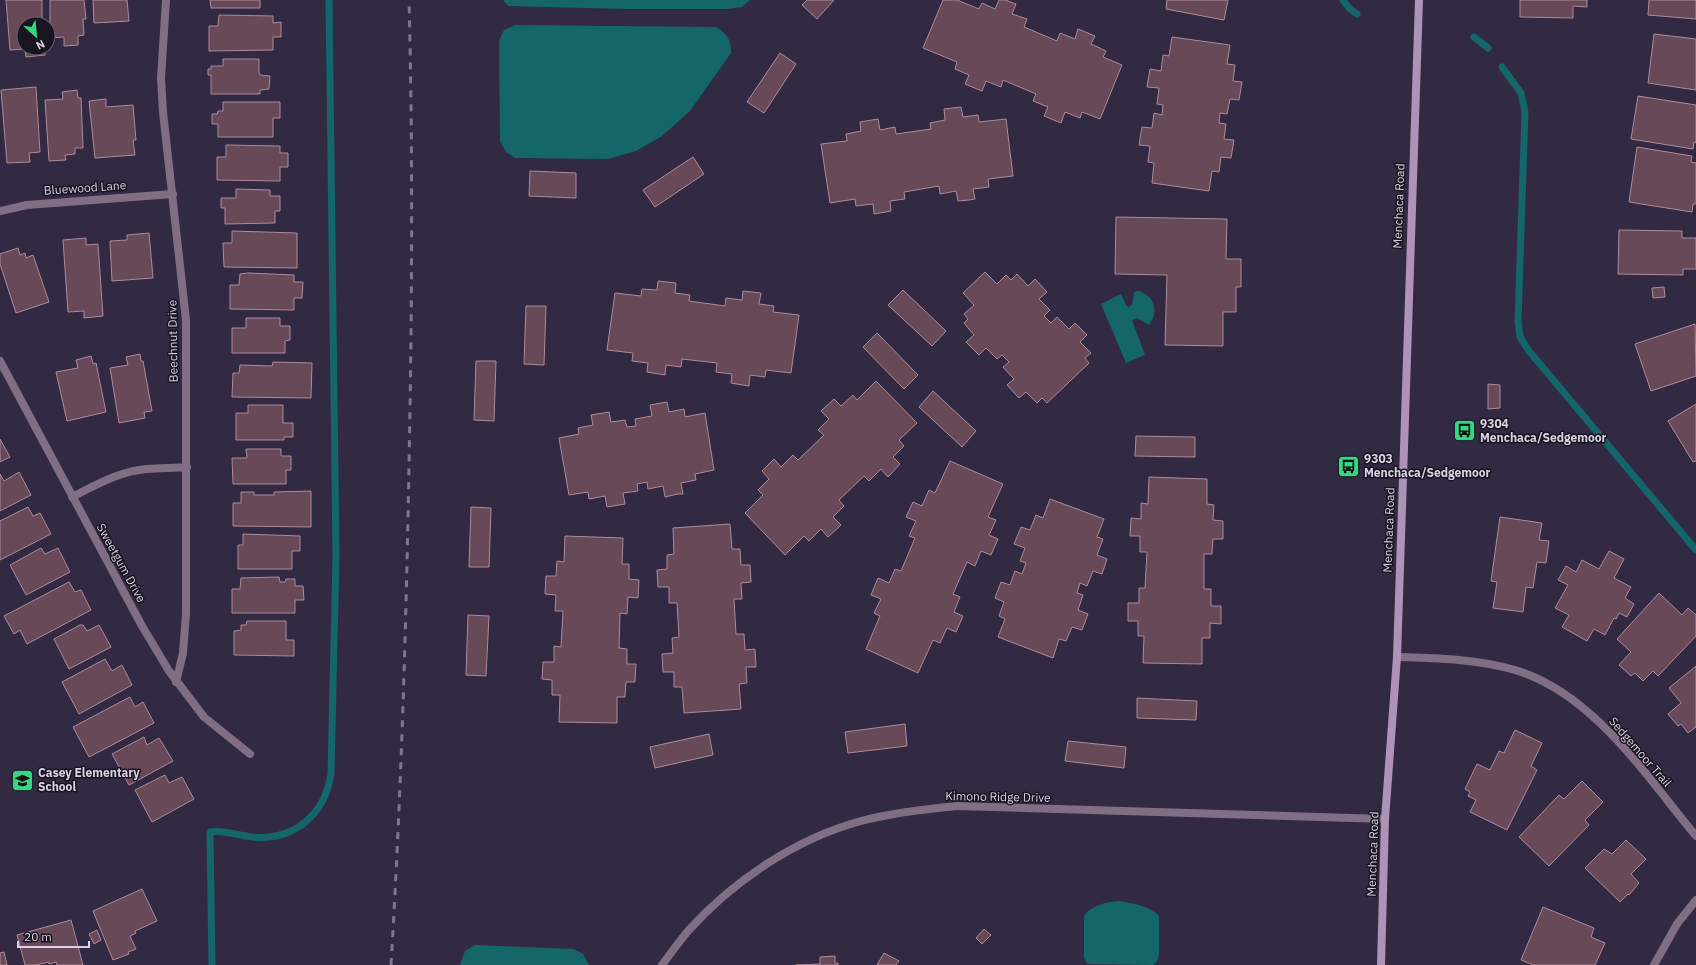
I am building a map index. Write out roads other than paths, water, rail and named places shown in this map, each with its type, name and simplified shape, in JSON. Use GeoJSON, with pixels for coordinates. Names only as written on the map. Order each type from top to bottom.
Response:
{"type":"FeatureCollection","features":[{"type":"Feature","properties":{"kind":"main road","name":"Menchaca Road"},"geometry":{"type":"LineString","coordinates":[[1381,965],[1385,819],[1397,657],[1419,0]]}},
{"type":"Feature","properties":{"kind":"street","name":"Beechnut Drive"},"geometry":{"type":"LineString","coordinates":[[166,0],[161,78],[186,320],[186,613],[183,647],[176,682]]}},
{"type":"Feature","properties":{"kind":"street","name":"Bluewood Lane"},"geometry":{"type":"LineString","coordinates":[[0,211],[27,205],[173,194]]}},
{"type":"Feature","properties":{"kind":"street","name":"Sweetgum Drive"},"geometry":{"type":"LineString","coordinates":[[0,361],[142,626],[176,682],[204,717],[250,754]]}},
{"type":"Feature","properties":{"kind":"street"},"geometry":{"type":"LineString","coordinates":[[72,497],[107,479],[127,472],[146,469],[187,467]]}},
{"type":"Feature","properties":{"kind":"street","name":"Sedgemoor Trail"},"geometry":{"type":"LineString","coordinates":[[1397,657],[1443,658],[1483,662],[1515,670],[1538,679],[1559,691],[1584,709],[1611,733],[1696,836]]}},
{"type":"Feature","properties":{"kind":"street","name":"Kimono Ridge Drive"},"geometry":{"type":"LineString","coordinates":[[662,965],[688,932],[713,906],[753,874],[791,850],[828,832],[860,821],[910,810],[957,806],[1385,819]]}},
{"type":"Feature","properties":{"kind":"street"},"geometry":{"type":"LineString","coordinates":[[1654,965],[1677,924],[1696,900]]}},
{"type":"Feature","properties":{"kind":"waterway"},"geometry":{"type":"LineString","coordinates":[[212,965],[210,832],[220,831],[252,837],[267,837],[282,834],[294,829],[315,813],[328,788],[331,774],[336,556],[329,0]]}},
{"type":"Feature","properties":{"kind":"waterway"},"geometry":{"type":"LineString","coordinates":[[1343,0],[1349,8],[1357,14]]}},
{"type":"Feature","properties":{"kind":"waterway"},"geometry":{"type":"LineString","coordinates":[[1474,37],[1488,48]]}},
{"type":"Feature","properties":{"kind":"waterway"},"geometry":{"type":"LineString","coordinates":[[1502,67],[1521,93],[1525,112],[1518,321],[1520,337],[1529,351],[1696,550]]}},
{"type":"Feature","properties":{"kind":"railway"},"geometry":{"type":"LineString","coordinates":[[391,965],[403,716],[409,466],[412,233],[409,0]]}},
{"type":"Feature","properties":{"kind":"place","name":"9304 Menchaca/Sedgemoor"},"geometry":{"type":"Point","coordinates":[1465,431]}},
{"type":"Feature","properties":{"kind":"place","name":"9303 Menchaca/Sedgemoor"},"geometry":{"type":"Point","coordinates":[1348,466]}},
{"type":"Feature","properties":{"kind":"place","name":"Casey Elementary School"},"geometry":{"type":"Point","coordinates":[23,780]}}]}
